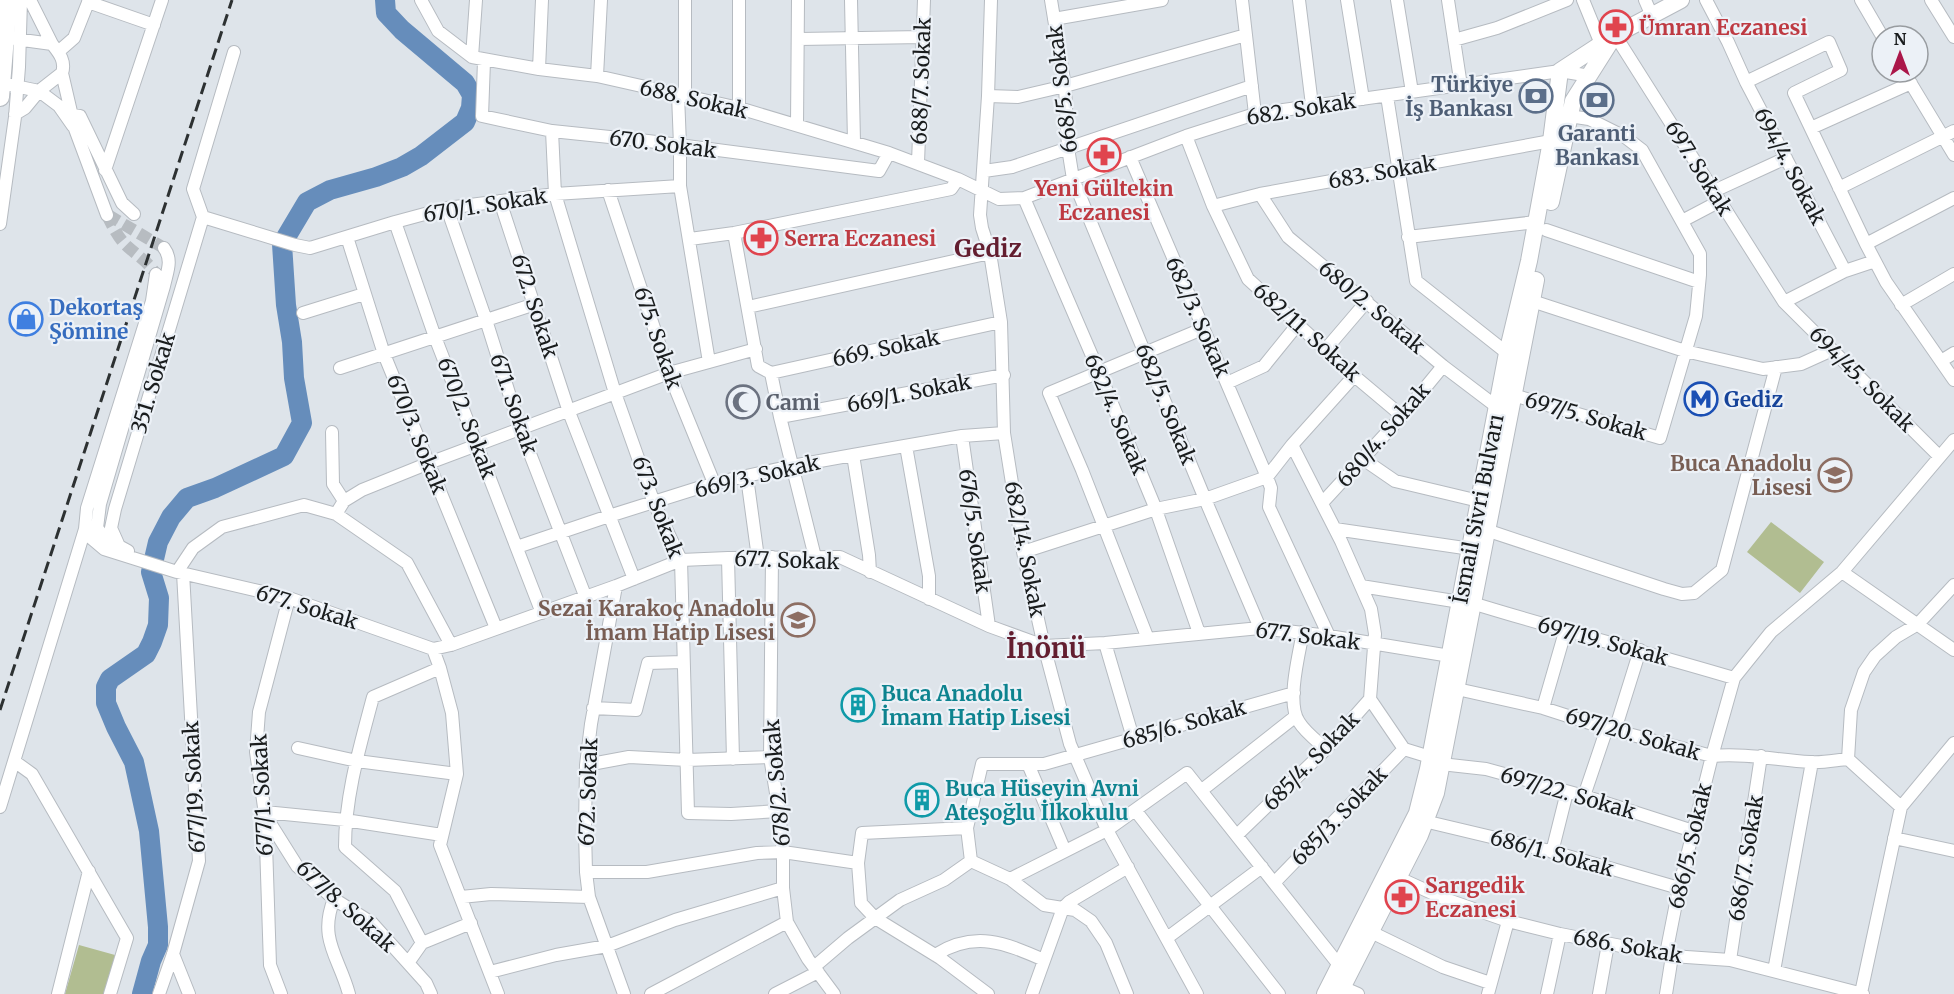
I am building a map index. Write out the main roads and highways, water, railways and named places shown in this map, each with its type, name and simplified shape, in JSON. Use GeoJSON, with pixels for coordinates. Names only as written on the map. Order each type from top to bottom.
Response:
{"type":"FeatureCollection","features":[{"type":"Feature","properties":{"kind":"highway"},"geometry":{"type":"LineString","coordinates":[[5,88],[8,0]]}},
{"type":"Feature","properties":{"kind":"main road"},"geometry":{"type":"LineString","coordinates":[[1608,40],[1681,0]]}},
{"type":"Feature","properties":{"kind":"main road","name":"İsmail Sivri Bulvarı"},"geometry":{"type":"LineString","coordinates":[[1340,990],[1420,835],[1436,793],[1436,760],[1449,656],[1486,530],[1532,301],[1560,70],[1608,40]]}},
{"type":"Feature","properties":{"kind":"main road","name":"İsmail Sivri Bulvarı"},"geometry":{"type":"LineString","coordinates":[[1326,994],[1417,813],[1436,760],[1457,689],[1471,549],[1479,501],[1529,261],[1541,226],[1573,101],[1590,76],[1608,40]]}},
{"type":"Feature","properties":{"kind":"waterway"},"geometry":{"type":"LineString","coordinates":[[142,994],[158,945],[149,831],[134,762],[106,703],[106,687],[110,679],[146,654],[152,642],[158,625],[159,598],[151,572],[158,542],[171,517],[187,498],[215,488],[284,456],[302,423],[294,378],[282,244],[307,202],[330,190],[402,167],[421,156],[465,122],[471,108],[472,95],[465,83],[402,30],[386,13],[385,0]]}},
{"type":"Feature","properties":{"kind":"tunnel"},"geometry":{"type":"LineString","coordinates":[[107,215],[121,240],[156,274]]}},
{"type":"Feature","properties":{"kind":"tunnel"},"geometry":{"type":"LineString","coordinates":[[108,215],[164,248]]}},
{"type":"Feature","properties":{"kind":"railway"},"geometry":{"type":"LineString","coordinates":[[0,710],[232,0]]}},
{"type":"Feature","properties":{"kind":"place","name":"Ümran Eczanesi"},"geometry":{"type":"Point","coordinates":[1616,27]}},
{"type":"Feature","properties":{"kind":"place","name":"Türkiye İş Bankası"},"geometry":{"type":"Point","coordinates":[1536,96]}},
{"type":"Feature","properties":{"kind":"place","name":"Garanti Bankası"},"geometry":{"type":"Point","coordinates":[1597,100]}},
{"type":"Feature","properties":{"kind":"place","name":"Yeni Gültekin Eczanesi"},"geometry":{"type":"Point","coordinates":[1104,155]}},
{"type":"Feature","properties":{"kind":"place","name":"Serra Eczanesi"},"geometry":{"type":"Point","coordinates":[761,238]}},
{"type":"Feature","properties":{"kind":"place","name":"Dekortaş Şömine"},"geometry":{"type":"Point","coordinates":[26,319]}},
{"type":"Feature","properties":{"kind":"place","name":"Gediz"},"geometry":{"type":"Point","coordinates":[1701,399]}},
{"type":"Feature","properties":{"kind":"place","name":"Cami"},"geometry":{"type":"Point","coordinates":[743,402]}},
{"type":"Feature","properties":{"kind":"place","name":"Buca Anadolu Lisesi"},"geometry":{"type":"Point","coordinates":[1835,475]}},
{"type":"Feature","properties":{"kind":"place","name":"Sezai Karakoç Anadolu İmam Hatip Lisesi"},"geometry":{"type":"Point","coordinates":[798,620]}},
{"type":"Feature","properties":{"kind":"place","name":"Buca Anadolu İmam Hatip Lisesi"},"geometry":{"type":"Point","coordinates":[858,705]}},
{"type":"Feature","properties":{"kind":"place","name":"Buca Hüseyin Avni Ateşoğlu İlkokulu"},"geometry":{"type":"Point","coordinates":[922,800]}},
{"type":"Feature","properties":{"kind":"place","name":"Sarıgedik Eczanesi"},"geometry":{"type":"Point","coordinates":[1402,897]}},
{"type":"Feature","properties":{"kind":"district","name":"Gediz"},"geometry":{"type":"Point","coordinates":[988,248]}},
{"type":"Feature","properties":{"kind":"district","name":"İnönü"},"geometry":{"type":"Point","coordinates":[1046,648]}}]}
